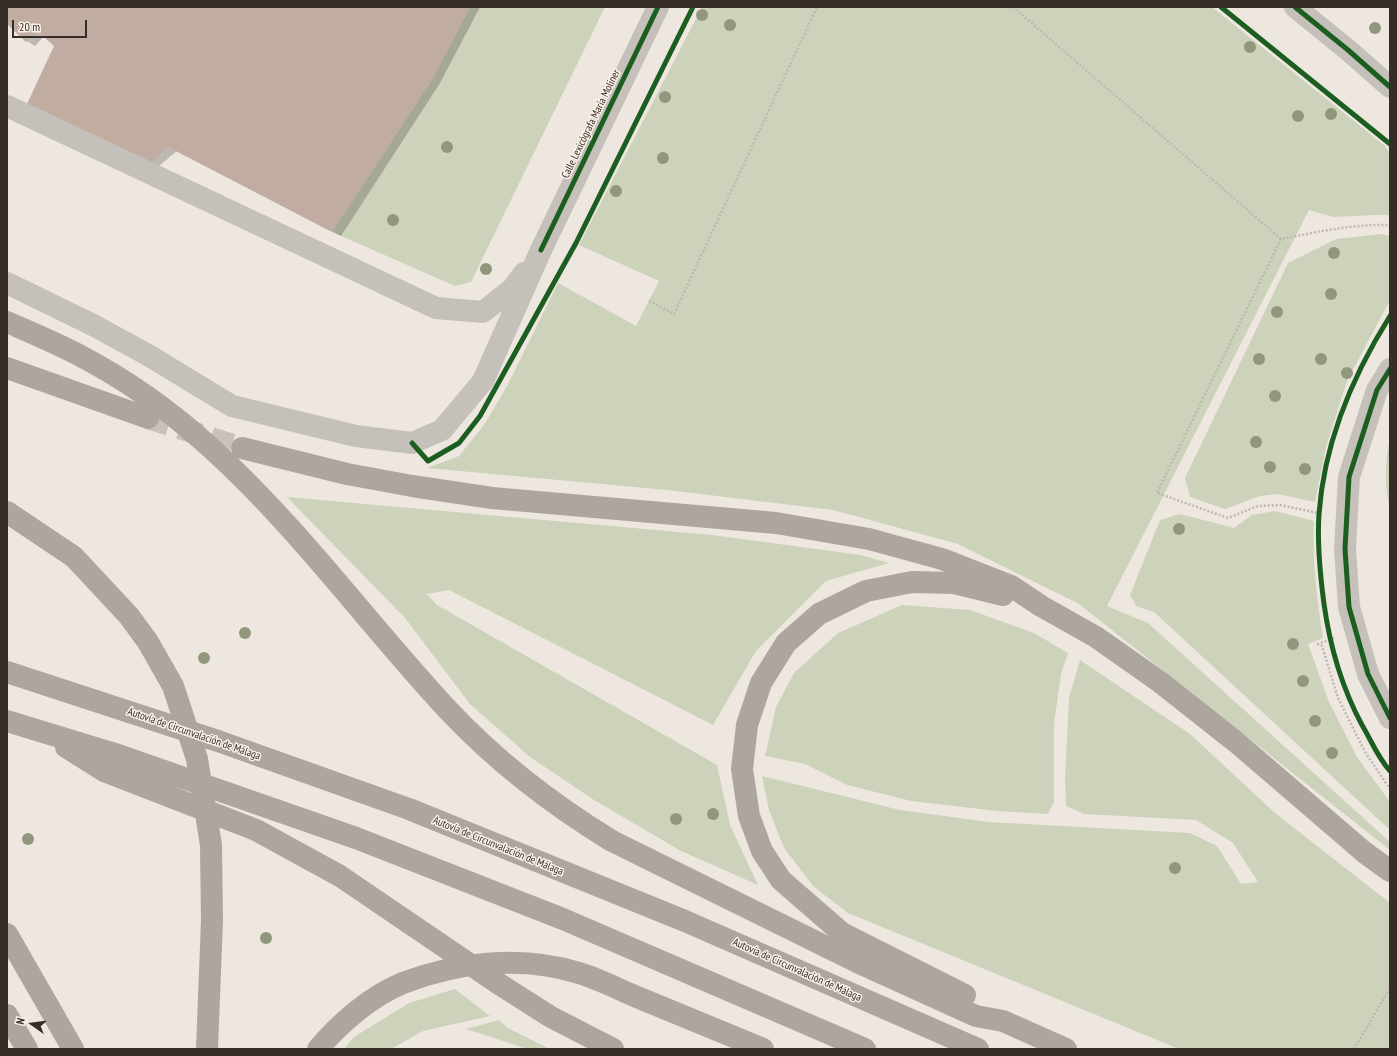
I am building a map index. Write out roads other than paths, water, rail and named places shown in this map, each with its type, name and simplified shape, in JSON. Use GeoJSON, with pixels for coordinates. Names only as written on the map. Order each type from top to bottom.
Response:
{"type":"FeatureCollection","features":[{"type":"Feature","properties":{"kind":"highway"},"geometry":{"type":"LineString","coordinates":[[7,322],[77,354],[149,398],[212,449],[275,512],[448,711],[489,749],[581,822],[612,840],[663,866],[857,962],[976,1016],[1003,1021]]}},
{"type":"Feature","properties":{"kind":"highway"},"geometry":{"type":"LineString","coordinates":[[7,368],[148,418]]}},
{"type":"Feature","properties":{"kind":"highway"},"geometry":{"type":"LineString","coordinates":[[242,448],[347,474],[492,498],[776,523],[868,539],[942,559],[1011,586],[1041,606],[1096,637],[1160,682],[1236,742],[1364,852],[1390,872]]}},
{"type":"Feature","properties":{"kind":"highway"},"geometry":{"type":"LineString","coordinates":[[7,512],[74,557],[129,616],[148,642],[173,686],[197,759],[211,845],[212,920],[207,1049]]}},
{"type":"Feature","properties":{"kind":"highway"},"geometry":{"type":"LineString","coordinates":[[1041,606],[954,582],[912,582],[866,591],[819,614],[786,643],[761,683],[747,725],[742,769],[749,816],[762,851],[781,880],[842,933],[978,1002],[1003,1021],[1066,1049]]}},
{"type":"Feature","properties":{"kind":"highway","name":"Autovía de Circunvalación de Málaga"},"geometry":{"type":"LineString","coordinates":[[7,672],[218,741],[409,809],[685,921],[978,1049]]}},
{"type":"Feature","properties":{"kind":"highway"},"geometry":{"type":"LineString","coordinates":[[7,721],[115,754],[356,838],[563,919],[865,1049]]}},
{"type":"Feature","properties":{"kind":"highway"},"geometry":{"type":"LineString","coordinates":[[38,730],[104,771],[256,830],[333,873],[514,994],[551,1017],[613,1049]]}},
{"type":"Feature","properties":{"kind":"highway"},"geometry":{"type":"LineString","coordinates":[[7,934],[73,1049]]}},
{"type":"Feature","properties":{"kind":"highway"},"geometry":{"type":"LineString","coordinates":[[318,1049],[335,1029],[367,1004],[402,984],[438,972],[474,964],[537,965],[578,973],[763,1049]]}},
{"type":"Feature","properties":{"kind":"highway"},"geometry":{"type":"LineString","coordinates":[[7,1015],[27,1049]]}},
{"type":"Feature","properties":{"kind":"street","name":"Calle Lexicógrafa María Moliner"},"geometry":{"type":"LineString","coordinates":[[542,250],[658,7]]}},
{"type":"Feature","properties":{"kind":"street"},"geometry":{"type":"LineString","coordinates":[[1294,7],[1348,50],[1390,87]]}},
{"type":"Feature","properties":{"kind":"street"},"geometry":{"type":"LineString","coordinates":[[7,106],[436,308],[483,312],[513,288],[542,250]]}},
{"type":"Feature","properties":{"kind":"street"},"geometry":{"type":"LineString","coordinates":[[7,283],[94,325],[148,355],[232,406],[356,436],[412,443],[442,430],[482,381],[542,250]]}},
{"type":"Feature","properties":{"kind":"street"},"geometry":{"type":"LineString","coordinates":[[1390,369],[1376,390],[1349,476],[1345,548],[1349,607],[1368,674],[1390,718]]}},
{"type":"Feature","properties":{"kind":"tunnel"},"geometry":{"type":"LineString","coordinates":[[148,418],[242,448]]}}]}
